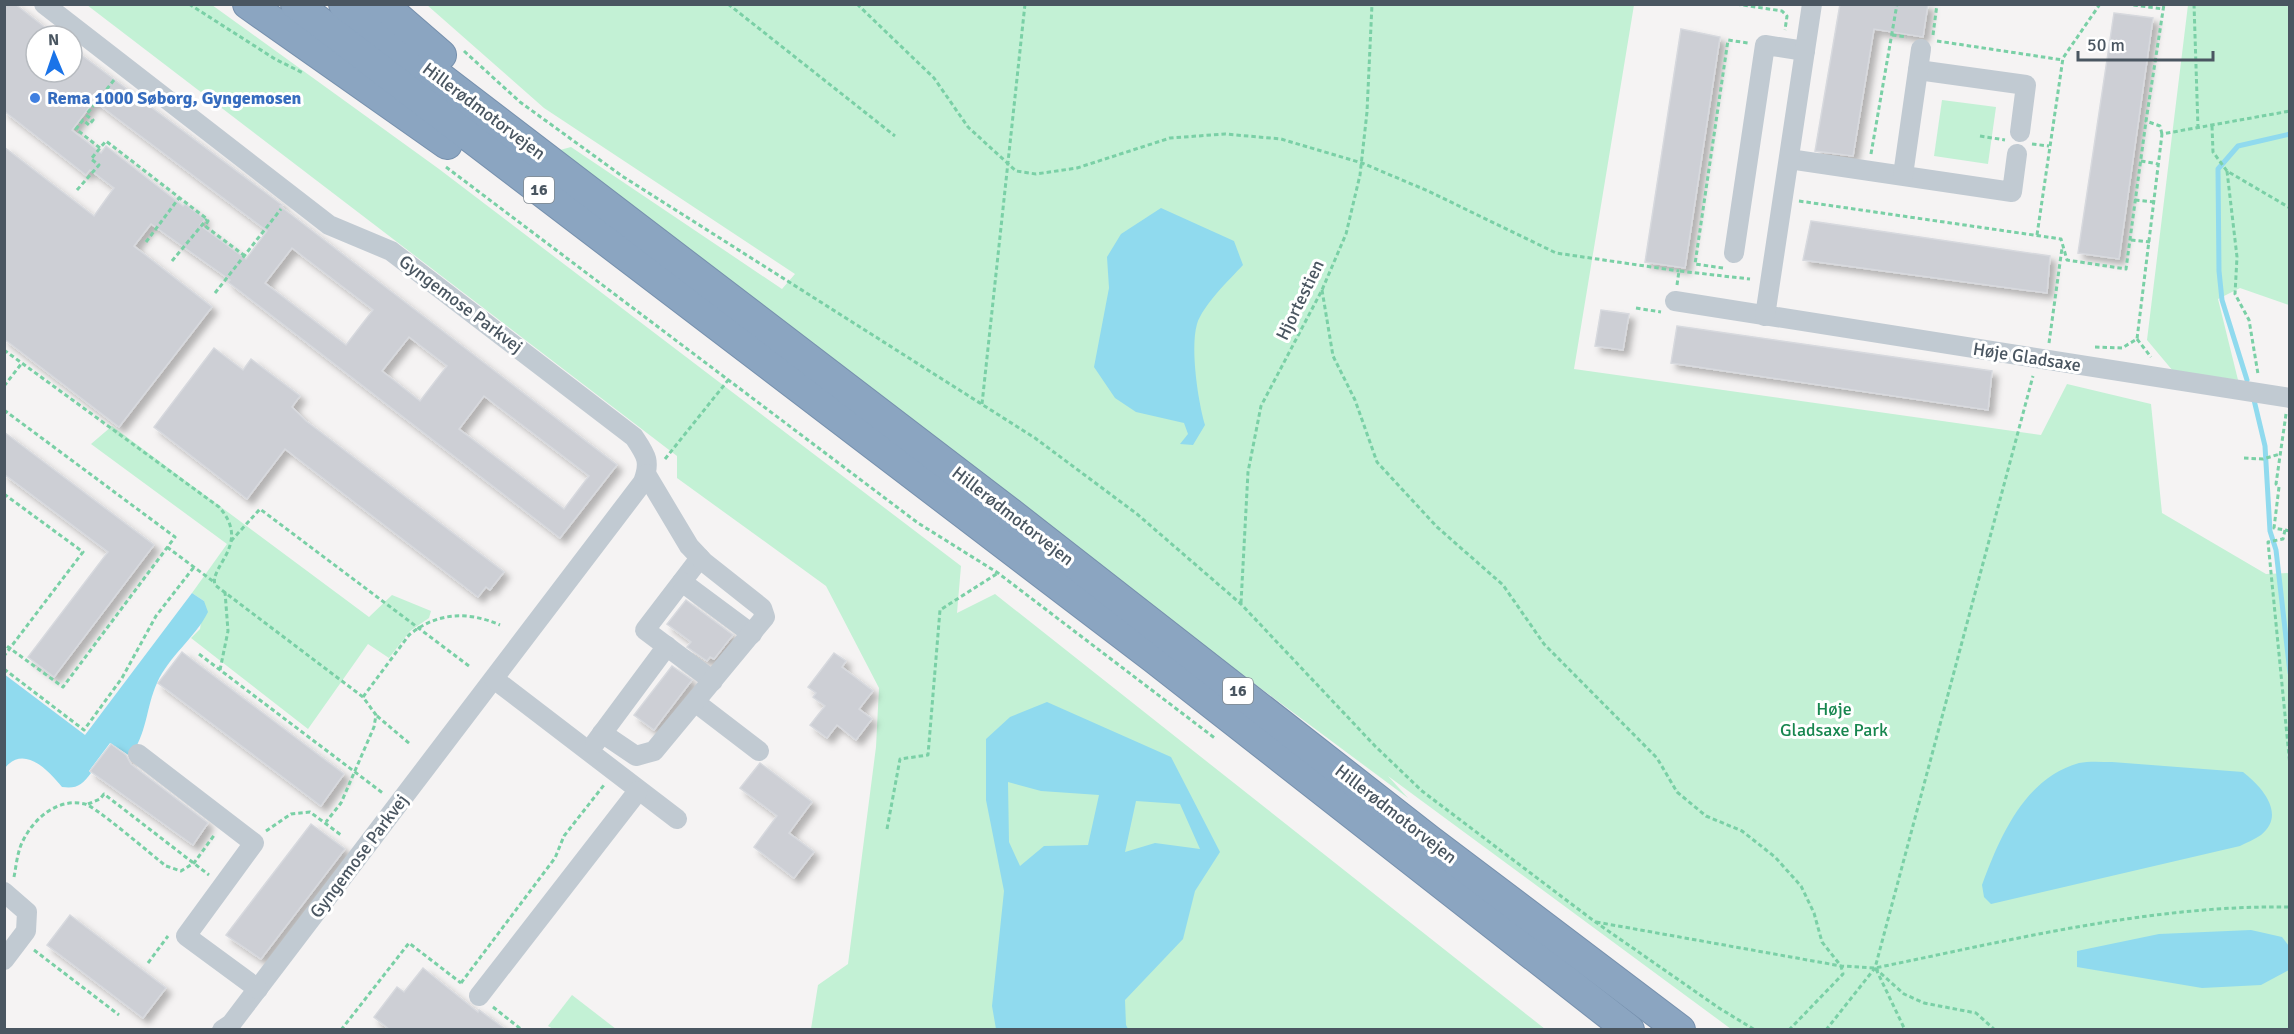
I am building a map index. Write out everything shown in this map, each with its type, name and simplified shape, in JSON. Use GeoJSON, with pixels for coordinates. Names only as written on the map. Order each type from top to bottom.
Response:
{"type":"FeatureCollection","features":[{"type":"Feature","properties":{"kind":"highway"},"geometry":{"type":"LineString","coordinates":[[248,4],[782,375]]}},
{"type":"Feature","properties":{"kind":"highway","name":"Hillerødmotorvejen"},"geometry":{"type":"LineString","coordinates":[[296,4],[1154,658],[1629,1029]]}},
{"type":"Feature","properties":{"kind":"highway","name":"Hillerødmotorvejen"},"geometry":{"type":"LineString","coordinates":[[344,4],[1010,513],[1429,840],[1680,1029]]}},
{"type":"Feature","properties":{"kind":"highway"},"geometry":{"type":"LineString","coordinates":[[382,4],[485,93],[618,214]]}},
{"type":"Feature","properties":{"kind":"street","name":"Gyngemose Parkvej"},"geometry":{"type":"LineString","coordinates":[[44,4],[329,225],[391,251],[634,437],[645,452],[647,471],[644,482],[231,1024],[222,1029]]}},
{"type":"Feature","properties":{"kind":"street"},"geometry":{"type":"LineString","coordinates":[[1765,316],[1812,4]]}},
{"type":"Feature","properties":{"kind":"street"},"geometry":{"type":"LineString","coordinates":[[1903,176],[1918,70],[1916,43]]}},
{"type":"Feature","properties":{"kind":"street"},"geometry":{"type":"LineString","coordinates":[[1734,253],[1765,45],[1805,51]]}},
{"type":"Feature","properties":{"kind":"street"},"geometry":{"type":"LineString","coordinates":[[1918,70],[2026,85],[2020,132]]}},
{"type":"Feature","properties":{"kind":"street"},"geometry":{"type":"LineString","coordinates":[[1789,159],[2012,192],[2017,154]]}},
{"type":"Feature","properties":{"kind":"street","name":"Høje Gladsaxe"},"geometry":{"type":"LineString","coordinates":[[1675,301],[1765,316],[2043,353],[2289,398]]}},
{"type":"Feature","properties":{"kind":"street"},"geometry":{"type":"LineString","coordinates":[[602,733],[636,756],[654,751],[764,620],[764,610],[700,558],[683,537],[647,471]]}},
{"type":"Feature","properties":{"kind":"street"},"geometry":{"type":"LineString","coordinates":[[700,558],[645,630],[713,681]]}},
{"type":"Feature","properties":{"kind":"street"},"geometry":{"type":"LineString","coordinates":[[682,582],[752,634]]}},
{"type":"Feature","properties":{"kind":"street"},"geometry":{"type":"LineString","coordinates":[[588,752],[667,646]]}},
{"type":"Feature","properties":{"kind":"street"},"geometry":{"type":"LineString","coordinates":[[494,679],[677,819]]}},
{"type":"Feature","properties":{"kind":"street"},"geometry":{"type":"LineString","coordinates":[[695,702],[759,751]]}},
{"type":"Feature","properties":{"kind":"street"},"geometry":{"type":"LineString","coordinates":[[138,754],[254,843],[186,936],[258,988]]}},
{"type":"Feature","properties":{"kind":"street"},"geometry":{"type":"LineString","coordinates":[[479,996],[638,790]]}},
{"type":"Feature","properties":{"kind":"street"},"geometry":{"type":"LineString","coordinates":[[4,960],[26,931],[27,912],[8,894]]}},
{"type":"Feature","properties":{"kind":"path"},"geometry":{"type":"LineString","coordinates":[[189,4],[275,59],[304,74]]}},
{"type":"Feature","properties":{"kind":"path"},"geometry":{"type":"LineString","coordinates":[[728,4],[895,136]]}},
{"type":"Feature","properties":{"kind":"path"},"geometry":{"type":"LineString","coordinates":[[856,4],[934,78],[968,127],[1016,171],[1035,174],[1077,168],[1170,138],[1225,134],[1281,139],[1362,163],[1428,191],[1556,253],[1750,279]]}},
{"type":"Feature","properties":{"kind":"path"},"geometry":{"type":"LineString","coordinates":[[982,404],[1025,4]]}},
{"type":"Feature","properties":{"kind":"path","name":"Hjortestien"},"geometry":{"type":"LineString","coordinates":[[1241,604],[1248,472],[1261,406],[1322,290],[1346,234],[1362,163],[1372,4]]}},
{"type":"Feature","properties":{"kind":"path"},"geometry":{"type":"LineString","coordinates":[[1736,4],[1782,11]]}},
{"type":"Feature","properties":{"kind":"path"},"geometry":{"type":"LineString","coordinates":[[1868,170],[1896,4]]}},
{"type":"Feature","properties":{"kind":"path"},"geometry":{"type":"LineString","coordinates":[[1937,4],[1932,41],[2063,60]]}},
{"type":"Feature","properties":{"kind":"path"},"geometry":{"type":"LineString","coordinates":[[2037,235],[2063,60],[2100,4]]}},
{"type":"Feature","properties":{"kind":"path"},"geometry":{"type":"LineString","coordinates":[[1783,198],[2061,239],[2067,260],[2126,268],[2163,7],[2126,4]]}},
{"type":"Feature","properties":{"kind":"path"},"geometry":{"type":"LineString","coordinates":[[2194,4],[2198,128]]}},
{"type":"Feature","properties":{"kind":"path"},"geometry":{"type":"LineString","coordinates":[[1892,34],[1916,43]]}},
{"type":"Feature","properties":{"kind":"path"},"geometry":{"type":"LineString","coordinates":[[1699,265],[1695,264],[1728,40],[1765,45]]}},
{"type":"Feature","properties":{"kind":"path"},"geometry":{"type":"LineString","coordinates":[[463,50],[520,102],[622,176],[1035,438],[1137,514],[1241,604],[1375,746],[1422,791],[1594,921],[1719,1008],[1755,1029]]}},
{"type":"Feature","properties":{"kind":"path"},"geometry":{"type":"LineString","coordinates":[[100,148],[76,129],[83,120],[89,125],[93,120],[86,115],[124,66]]}},
{"type":"Feature","properties":{"kind":"path"},"geometry":{"type":"LineString","coordinates":[[2162,134],[2289,111]]}},
{"type":"Feature","properties":{"kind":"path"},"geometry":{"type":"LineString","coordinates":[[2090,346],[2122,348],[2137,339],[2162,134],[2160,126],[2146,121]]}},
{"type":"Feature","properties":{"kind":"path"},"geometry":{"type":"LineString","coordinates":[[2212,126],[2215,154],[2227,171],[2289,208]]}},
{"type":"Feature","properties":{"kind":"path"},"geometry":{"type":"LineString","coordinates":[[77,190],[99,165],[91,159],[106,141],[207,219]]}},
{"type":"Feature","properties":{"kind":"path"},"geometry":{"type":"LineString","coordinates":[[437,161],[918,523],[998,573],[1217,740]]}},
{"type":"Feature","properties":{"kind":"path"},"geometry":{"type":"LineString","coordinates":[[2141,161],[2158,164]]}},
{"type":"Feature","properties":{"kind":"path"},"geometry":{"type":"LineString","coordinates":[[2227,171],[2236,257],[2235,294],[2249,320],[2262,393]]}},
{"type":"Feature","properties":{"kind":"path"},"geometry":{"type":"LineString","coordinates":[[215,293],[291,196]]}},
{"type":"Feature","properties":{"kind":"path"},"geometry":{"type":"LineString","coordinates":[[146,242],[179,198]]}},
{"type":"Feature","properties":{"kind":"path"},"geometry":{"type":"LineString","coordinates":[[2135,200],[2154,202]]}},
{"type":"Feature","properties":{"kind":"path"},"geometry":{"type":"LineString","coordinates":[[207,219],[205,225],[245,256]]}},
{"type":"Feature","properties":{"kind":"path"},"geometry":{"type":"LineString","coordinates":[[172,261],[207,219]]}},
{"type":"Feature","properties":{"kind":"path"},"geometry":{"type":"LineString","coordinates":[[2130,240],[2150,242]]}},
{"type":"Feature","properties":{"kind":"path"},"geometry":{"type":"LineString","coordinates":[[1826,1029],[1875,968],[2043,353],[2062,246]]}},
{"type":"Feature","properties":{"kind":"path"},"geometry":{"type":"LineString","coordinates":[[1675,301],[1679,271]]}},
{"type":"Feature","properties":{"kind":"path"},"geometry":{"type":"LineString","coordinates":[[1322,290],[1333,356],[1355,400],[1377,462],[1437,527],[1503,585],[1544,644],[1657,758],[1677,792],[1706,816],[1742,831],[1775,857],[1801,886],[1814,913],[1822,942],[1841,966],[1844,974],[1789,1029]]}},
{"type":"Feature","properties":{"kind":"path"},"geometry":{"type":"LineString","coordinates":[[2043,353],[2054,345]]}},
{"type":"Feature","properties":{"kind":"path"},"geometry":{"type":"LineString","coordinates":[[4,350],[219,507],[224,513],[231,549],[215,573],[214,582]]}},
{"type":"Feature","properties":{"kind":"path"},"geometry":{"type":"LineString","coordinates":[[4,386],[22,363]]}},
{"type":"Feature","properties":{"kind":"path"},"geometry":{"type":"LineString","coordinates":[[647,471],[669,457],[729,379]]}},
{"type":"Feature","properties":{"kind":"path"},"geometry":{"type":"LineString","coordinates":[[4,410],[175,537],[63,687],[4,644]]}},
{"type":"Feature","properties":{"kind":"path"},"geometry":{"type":"LineString","coordinates":[[2286,419],[2276,484],[2279,487],[2274,528],[2287,530],[2283,538],[2268,542],[2289,766]]}},
{"type":"Feature","properties":{"kind":"path"},"geometry":{"type":"LineString","coordinates":[[2244,458],[2263,459],[2280,454]]}},
{"type":"Feature","properties":{"kind":"path"},"geometry":{"type":"LineString","coordinates":[[4,494],[83,552],[4,656]]}},
{"type":"Feature","properties":{"kind":"path"},"geometry":{"type":"LineString","coordinates":[[231,541],[260,509],[469,666]]}},
{"type":"Feature","properties":{"kind":"path"},"geometry":{"type":"LineString","coordinates":[[167,547],[363,697],[376,715],[410,744]]}},
{"type":"Feature","properties":{"kind":"path"},"geometry":{"type":"LineString","coordinates":[[4,669],[84,730],[122,678],[156,616],[194,567]]}},
{"type":"Feature","properties":{"kind":"path"},"geometry":{"type":"LineString","coordinates":[[886,830],[900,759],[928,755],[940,610],[998,573]]}},
{"type":"Feature","properties":{"kind":"path"},"geometry":{"type":"LineString","coordinates":[[220,670],[228,631],[225,592]]}},
{"type":"Feature","properties":{"kind":"path"},"geometry":{"type":"LineString","coordinates":[[363,697],[409,635],[417,628],[438,617],[458,615],[481,617],[500,625]]}},
{"type":"Feature","properties":{"kind":"path"},"geometry":{"type":"LineString","coordinates":[[199,654],[376,788]]}},
{"type":"Feature","properties":{"kind":"path"},"geometry":{"type":"LineString","coordinates":[[326,822],[341,803],[374,727],[376,715]]}},
{"type":"Feature","properties":{"kind":"path"},"geometry":{"type":"LineString","coordinates":[[461,983],[555,858],[564,836],[614,772]]}},
{"type":"Feature","properties":{"kind":"path"},"geometry":{"type":"LineString","coordinates":[[8,894],[20,847],[34,824],[48,810],[64,804],[88,804],[100,799],[104,794],[223,885]]}},
{"type":"Feature","properties":{"kind":"path"},"geometry":{"type":"LineString","coordinates":[[88,804],[166,866],[181,871],[194,863],[225,821]]}},
{"type":"Feature","properties":{"kind":"path"},"geometry":{"type":"LineString","coordinates":[[254,843],[263,833],[291,814],[310,812],[341,835]]}},
{"type":"Feature","properties":{"kind":"path"},"geometry":{"type":"LineString","coordinates":[[1594,921],[1841,966],[1875,968],[2102,922],[2169,913],[2289,907]]}},
{"type":"Feature","properties":{"kind":"path"},"geometry":{"type":"LineString","coordinates":[[147,963],[174,928],[186,936]]}},
{"type":"Feature","properties":{"kind":"path"},"geometry":{"type":"LineString","coordinates":[[20,940],[119,1015]]}},
{"type":"Feature","properties":{"kind":"path"},"geometry":{"type":"LineString","coordinates":[[341,1029],[408,943],[522,1029]]}},
{"type":"Feature","properties":{"kind":"path"},"geometry":{"type":"LineString","coordinates":[[1875,968],[1905,1029]]}},
{"type":"Feature","properties":{"kind":"path"},"geometry":{"type":"LineString","coordinates":[[1875,968],[1904,994],[1924,1003],[1976,1013],[1995,1029]]}},
{"type":"Feature","properties":{"kind":"green space"},"geometry":{"type":"Polygon","coordinates":[[[87,5],[212,5],[439,169],[961,566],[957,613],[995,594],[1545,1029],[811,1029],[818,985],[848,964],[876,747],[879,688],[826,586],[677,478],[677,456],[87,5]]]}},
{"type":"Feature","properties":{"kind":"green space","name":"Høje Gladsaxe Park"},"geometry":{"type":"Polygon","coordinates":[[[427,5],[1634,5],[1574,369],[2041,435],[2067,384],[2151,404],[2162,513],[2266,574],[2289,573],[2289,1029],[1731,1029],[1388,776],[1408,798],[904,423],[740,297],[560,150],[571,147],[782,289],[795,274],[544,108],[427,5]]]}},
{"type":"Feature","properties":{"kind":"green space"},"geometry":{"type":"Polygon","coordinates":[[[2188,5],[2289,5],[2289,305],[2240,288],[2218,299],[2238,380],[2173,371],[2147,340],[2188,5]]]}},
{"type":"Feature","properties":{"kind":"green space"},"geometry":{"type":"Polygon","coordinates":[[[1942,100],[1996,107],[1988,164],[1934,156],[1942,100]]]}},
{"type":"Feature","properties":{"kind":"green space"},"geometry":{"type":"Polygon","coordinates":[[[112,426],[369,617],[392,595],[431,611],[429,618],[410,631],[389,658],[368,644],[308,729],[191,638],[200,629],[204,601],[192,593],[227,544],[91,444],[112,426]]]}},
{"type":"Feature","properties":{"kind":"green space"},"geometry":{"type":"Polygon","coordinates":[[[572,995],[616,1029],[553,1029],[548,1026],[572,995]]]}},
{"type":"Feature","properties":{"kind":"water"},"geometry":{"type":"Polygon","coordinates":[[[1161,208],[1234,241],[1243,265],[1210,301],[1197,324],[1195,360],[1205,425],[1193,445],[1180,444],[1188,434],[1184,423],[1136,412],[1115,398],[1094,367],[1109,288],[1107,257],[1121,234],[1161,208]]]}},
{"type":"Feature","properties":{"kind":"water"},"geometry":{"type":"Polygon","coordinates":[[[192,593],[204,601],[208,612],[162,673],[153,692],[140,739],[130,756],[110,743],[89,771],[91,773],[88,777],[79,785],[72,787],[62,787],[36,762],[28,759],[12,761],[5,768],[4,674],[85,735],[192,593]]]}},
{"type":"Feature","properties":{"kind":"water"},"geometry":{"type":"Polygon","coordinates":[[[1047,702],[1171,757],[1220,852],[1195,891],[1183,939],[1125,1000],[1128,1029],[996,1029],[992,1006],[1004,891],[986,800],[986,739],[1010,717],[1047,702]],[[1008,782],[1009,842],[1020,866],[1044,846],[1088,845],[1099,795],[1041,791],[1008,782]],[[1136,801],[1125,852],[1155,843],[1200,849],[1180,804],[1136,801]]]}},
{"type":"Feature","properties":{"kind":"water"},"geometry":{"type":"Polygon","coordinates":[[[2112,762],[2243,772],[2263,793],[2268,801],[2272,818],[2261,835],[2240,846],[1991,904],[1984,897],[1982,885],[2006,829],[2029,795],[2060,771],[2079,763],[2112,762]]]}},
{"type":"Feature","properties":{"kind":"water"},"geometry":{"type":"Polygon","coordinates":[[[2251,930],[2282,937],[2289,946],[2289,970],[2261,985],[2202,988],[2077,967],[2077,951],[2159,934],[2251,930]]]}},
{"type":"Feature","properties":{"kind":"building"},"geometry":{"type":"Polygon","coordinates":[[[4,4],[15,4],[41,24],[24,24],[24,84],[84,84],[84,57],[282,205],[280,206],[617,465],[560,538],[228,282],[230,280],[151,224],[134,246],[212,307],[119,427],[4,339],[4,147],[94,216],[114,188],[90,170],[86,175],[4,111],[4,4]],[[94,101],[72,130],[101,153],[106,146],[183,206],[185,204],[205,219],[200,225],[246,259],[267,231],[94,101]],[[292,248],[265,283],[346,345],[373,310],[292,248]],[[409,337],[382,371],[420,401],[447,366],[409,337]],[[484,396],[459,429],[564,509],[589,476],[484,396]]]}},
{"type":"Feature","properties":{"kind":"building"},"geometry":{"type":"Polygon","coordinates":[[[1840,4],[1928,4],[1923,37],[1874,29],[1853,156],[1815,151],[1840,4]]]}},
{"type":"Feature","properties":{"kind":"building"},"geometry":{"type":"Polygon","coordinates":[[[2114,13],[2153,18],[2119,259],[2078,253],[2114,13]]]}},
{"type":"Feature","properties":{"kind":"building"},"geometry":{"type":"Polygon","coordinates":[[[1681,29],[1720,37],[1685,268],[1645,262],[1681,29]]]}},
{"type":"Feature","properties":{"kind":"building"},"geometry":{"type":"Polygon","coordinates":[[[1811,221],[2050,256],[2047,293],[1803,260],[1811,221]]]}},
{"type":"Feature","properties":{"kind":"building"},"geometry":{"type":"Polygon","coordinates":[[[1601,310],[1629,314],[1623,350],[1595,346],[1601,310]]]}},
{"type":"Feature","properties":{"kind":"building"},"geometry":{"type":"Polygon","coordinates":[[[1677,326],[1992,371],[1988,410],[1671,363],[1677,326]]]}},
{"type":"Feature","properties":{"kind":"building"},"geometry":{"type":"Polygon","coordinates":[[[214,348],[243,370],[251,359],[300,396],[292,407],[306,421],[504,572],[490,590],[486,587],[478,597],[285,449],[247,499],[154,427],[214,348]]]}},
{"type":"Feature","properties":{"kind":"building"},"geometry":{"type":"Polygon","coordinates":[[[4,432],[154,545],[54,677],[28,657],[108,552],[4,474],[4,432]]]}},
{"type":"Feature","properties":{"kind":"building"},"geometry":{"type":"Polygon","coordinates":[[[686,600],[733,635],[714,659],[710,657],[707,661],[687,647],[691,642],[667,624],[686,600]]]}},
{"type":"Feature","properties":{"kind":"building"},"geometry":{"type":"Polygon","coordinates":[[[182,652],[344,774],[321,806],[158,683],[182,652]]]}},
{"type":"Feature","properties":{"kind":"building"},"geometry":{"type":"Polygon","coordinates":[[[834,653],[846,661],[842,667],[873,691],[859,709],[872,719],[856,740],[837,725],[827,738],[810,725],[825,706],[813,697],[816,693],[808,687],[834,653]]]}},
{"type":"Feature","properties":{"kind":"building"},"geometry":{"type":"Polygon","coordinates":[[[672,666],[692,680],[654,730],[634,715],[672,666]]]}},
{"type":"Feature","properties":{"kind":"building"},"geometry":{"type":"Polygon","coordinates":[[[111,744],[126,755],[131,764],[208,823],[193,845],[90,771],[111,744]]]}},
{"type":"Feature","properties":{"kind":"building"},"geometry":{"type":"Polygon","coordinates":[[[760,763],[812,802],[789,833],[814,852],[794,878],[754,847],[777,816],[740,788],[760,763]]]}},
{"type":"Feature","properties":{"kind":"building"},"geometry":{"type":"Polygon","coordinates":[[[311,824],[345,849],[261,959],[226,935],[311,824]]]}},
{"type":"Feature","properties":{"kind":"building"},"geometry":{"type":"Polygon","coordinates":[[[70,915],[166,988],[143,1018],[47,945],[70,915]]]}},
{"type":"Feature","properties":{"kind":"building"},"geometry":{"type":"Polygon","coordinates":[[[423,968],[478,1012],[479,1010],[505,1029],[389,1029],[374,1017],[397,987],[404,992],[423,968]]]}},
{"type":"Feature","properties":{"kind":"waterway"},"geometry":{"type":"LineString","coordinates":[[2247,380],[2222,300],[2219,271],[2218,169],[2238,146],[2290,134]]}},
{"type":"Feature","properties":{"kind":"waterway"},"geometry":{"type":"LineString","coordinates":[[2254,400],[2265,446],[2270,531],[2276,550],[2290,673]]}},
{"type":"Feature","properties":{"kind":"place","name":"Rema 1000 Søborg, Gyngemosen"},"geometry":{"type":"Point","coordinates":[35,98]}}]}
